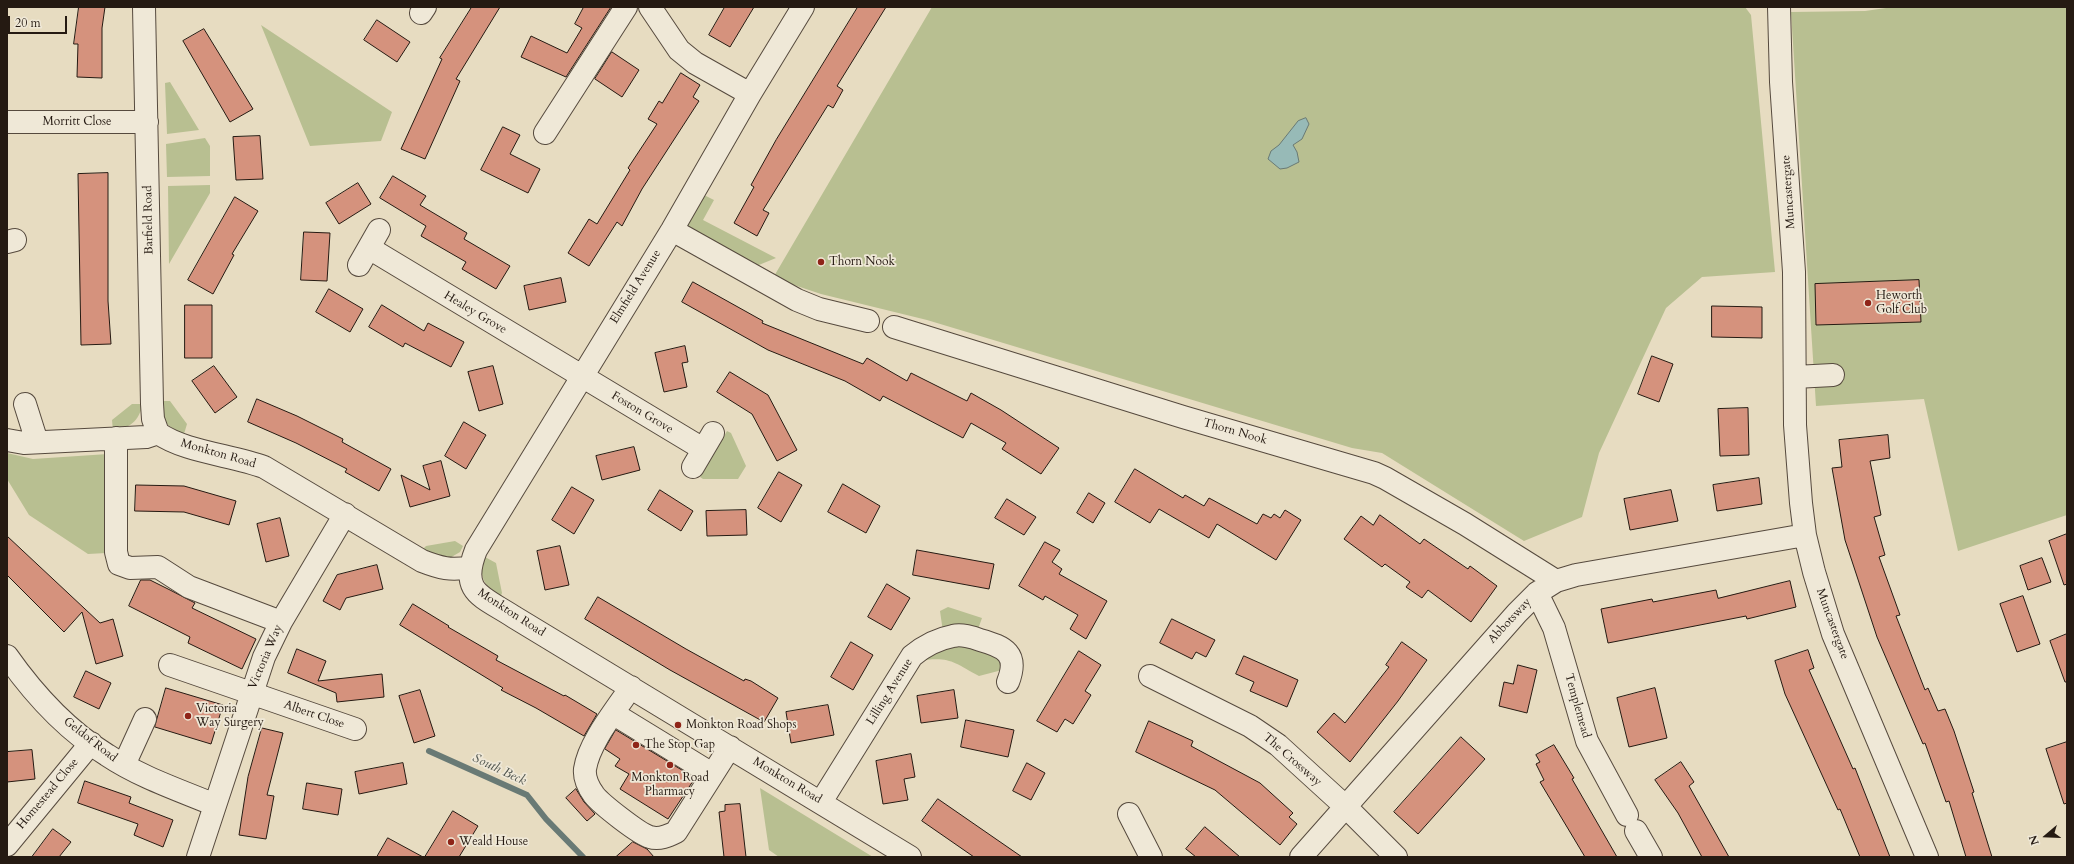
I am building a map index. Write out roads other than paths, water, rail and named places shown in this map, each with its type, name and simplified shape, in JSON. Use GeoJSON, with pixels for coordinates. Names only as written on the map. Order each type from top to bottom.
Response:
{"type":"FeatureCollection","features":[{"type":"Feature","properties":{"kind":"street","name":"Barfield Road"},"geometry":{"type":"LineString","coordinates":[[144,7],[152,404],[153,419],[158,433]]}},
{"type":"Feature","properties":{"kind":"street"},"geometry":{"type":"LineString","coordinates":[[545,133],[626,7]]}},
{"type":"Feature","properties":{"kind":"street"},"geometry":{"type":"LineString","coordinates":[[650,7],[679,50],[695,63],[750,94]]}},
{"type":"Feature","properties":{"kind":"street","name":"Elmfield Avenue"},"geometry":{"type":"LineString","coordinates":[[470,567],[476,550],[672,230],[750,94],[803,7]]}},
{"type":"Feature","properties":{"kind":"street","name":"Muncastergate"},"geometry":{"type":"LineString","coordinates":[[1779,7],[1781,82],[1794,272],[1797,464],[1805,535],[1824,608],[1833,634],[1927,857]]}},
{"type":"Feature","properties":{"kind":"street","name":"Morritt Close"},"geometry":{"type":"LineString","coordinates":[[7,122],[147,122]]}},
{"type":"Feature","properties":{"kind":"street"},"geometry":{"type":"LineString","coordinates":[[672,230],[761,273],[797,300],[819,309],[868,321]]}},
{"type":"Feature","properties":{"kind":"street","name":"Healey Grove"},"geometry":{"type":"LineString","coordinates":[[369,248],[581,377]]}},
{"type":"Feature","properties":{"kind":"street","name":"Thorn Nook"},"geometry":{"type":"LineString","coordinates":[[894,327],[1183,417],[1374,473],[1465,524],[1556,581]]}},
{"type":"Feature","properties":{"kind":"street"},"geometry":{"type":"LineString","coordinates":[[1795,377],[1833,375]]}},
{"type":"Feature","properties":{"kind":"street","name":"Foston Grove"},"geometry":{"type":"LineString","coordinates":[[581,377],[703,450]]}},
{"type":"Feature","properties":{"kind":"street"},"geometry":{"type":"LineString","coordinates":[[25,404],[37,442]]}},
{"type":"Feature","properties":{"kind":"street"},"geometry":{"type":"LineString","coordinates":[[7,440],[37,442],[146,437],[158,433]]}},
{"type":"Feature","properties":{"kind":"street","name":"Monkton Road"},"geometry":{"type":"LineString","coordinates":[[158,433],[178,444],[245,460],[264,468],[345,514],[422,561],[440,568],[454,570],[470,567],[470,582],[476,593],[910,857]]}},
{"type":"Feature","properties":{"kind":"street"},"geometry":{"type":"LineString","coordinates":[[116,438],[116,552],[119,564],[130,568],[158,567],[178,582],[281,622]]}},
{"type":"Feature","properties":{"kind":"street","name":"Victoria Way"},"geometry":{"type":"LineString","coordinates":[[198,857],[264,657],[281,622],[345,514]]}},
{"type":"Feature","properties":{"kind":"street","name":"Abbotsway"},"geometry":{"type":"LineString","coordinates":[[1302,857],[1471,664],[1537,593],[1556,581],[1576,575],[1805,535]]}},
{"type":"Feature","properties":{"kind":"street","name":"Templemead"},"geometry":{"type":"LineString","coordinates":[[1537,593],[1554,628],[1587,741],[1651,857]]}},
{"type":"Feature","properties":{"kind":"street","name":"Lilling Avenue"},"geometry":{"type":"LineString","coordinates":[[821,802],[912,656],[923,647],[955,635],[992,643],[1006,650],[1011,659],[1013,669],[1008,682]]}},
{"type":"Feature","properties":{"kind":"street","name":"Geldof Road"},"geometry":{"type":"LineString","coordinates":[[7,656],[42,699],[90,743],[124,765],[166,785],[215,805]]}},
{"type":"Feature","properties":{"kind":"street","name":"Albert Close"},"geometry":{"type":"LineString","coordinates":[[170,665],[355,729]]}},
{"type":"Feature","properties":{"kind":"street","name":"The Crossway"},"geometry":{"type":"LineString","coordinates":[[1150,676],[1250,726],[1278,745],[1346,807],[1396,857]]}},
{"type":"Feature","properties":{"kind":"street"},"geometry":{"type":"LineString","coordinates":[[631,686],[588,756],[585,771],[587,783],[594,795],[641,833],[651,838],[664,838],[676,832],[730,747]]}},
{"type":"Feature","properties":{"kind":"street"},"geometry":{"type":"LineString","coordinates":[[614,714],[712,774]]}},
{"type":"Feature","properties":{"kind":"street"},"geometry":{"type":"LineString","coordinates":[[124,765],[145,719]]}},
{"type":"Feature","properties":{"kind":"street","name":"Homestead Close"},"geometry":{"type":"LineString","coordinates":[[7,845],[90,743]]}},
{"type":"Feature","properties":{"kind":"street"},"geometry":{"type":"LineString","coordinates":[[1129,814],[1151,857]]}},
{"type":"Feature","properties":{"kind":"water"},"geometry":{"type":"Polygon","coordinates":[[[1306,118],[1309,124],[1302,139],[1293,145],[1297,152],[1299,162],[1287,168],[1280,169],[1268,159],[1271,151],[1279,145],[1298,121],[1306,118]]]}},
{"type":"Feature","properties":{"kind":"waterway","name":"South Beck"},"geometry":{"type":"LineString","coordinates":[[429,751],[527,795],[546,819],[583,857]]}},
{"type":"Feature","properties":{"kind":"place","name":"Thorn Nook"},"geometry":{"type":"Point","coordinates":[821,262]}},
{"type":"Feature","properties":{"kind":"place","name":"Heworth Golf Club"},"geometry":{"type":"Point","coordinates":[1868,303]}},
{"type":"Feature","properties":{"kind":"place","name":"Victoria Way Surgery"},"geometry":{"type":"Point","coordinates":[188,716]}},
{"type":"Feature","properties":{"kind":"place","name":"Monkton Road Shops"},"geometry":{"type":"Point","coordinates":[678,725]}},
{"type":"Feature","properties":{"kind":"place","name":"The Stop Gap"},"geometry":{"type":"Point","coordinates":[636,745]}},
{"type":"Feature","properties":{"kind":"place","name":"Monkton Road Pharmacy"},"geometry":{"type":"Point","coordinates":[670,765]}},
{"type":"Feature","properties":{"kind":"place","name":"Weald House"},"geometry":{"type":"Point","coordinates":[451,842]}}]}
